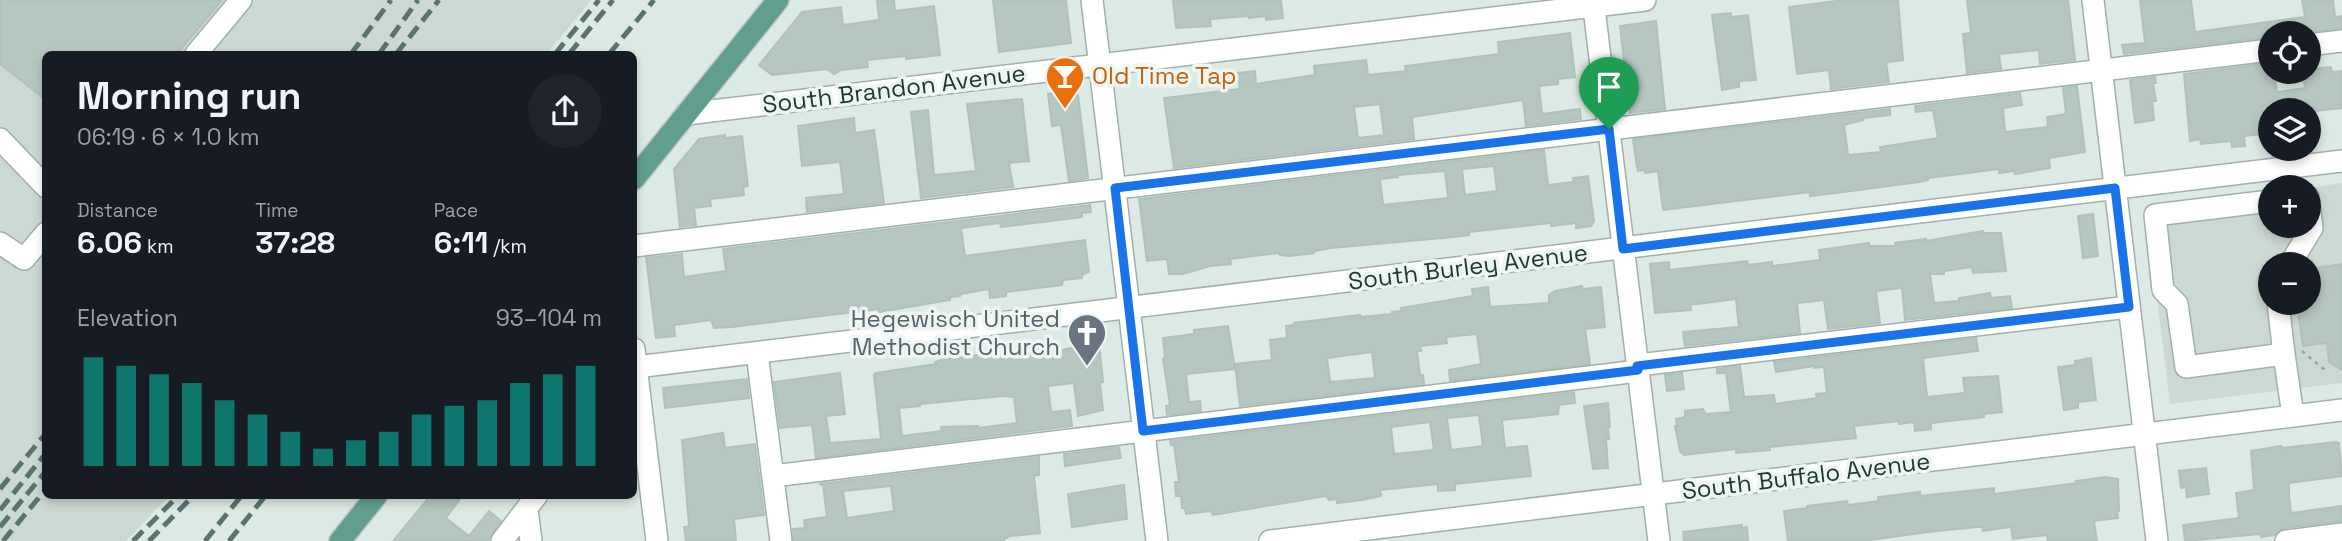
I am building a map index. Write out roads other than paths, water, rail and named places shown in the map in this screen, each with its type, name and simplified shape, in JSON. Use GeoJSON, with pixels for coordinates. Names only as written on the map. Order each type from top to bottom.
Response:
{"type":"FeatureCollection","features":[{"type":"Feature","properties":{"kind":"main road"},"geometry":{"type":"LineString","coordinates":[[637,175],[778,0]]}},
{"type":"Feature","properties":{"kind":"main road"},"geometry":{"type":"LineString","coordinates":[[340,541],[374,499]]}},
{"type":"Feature","properties":{"kind":"street"},"geometry":{"type":"LineString","coordinates":[[198,51],[241,0]]}},
{"type":"Feature","properties":{"kind":"street"},"geometry":{"type":"LineString","coordinates":[[1093,0],[1157,541]]}},
{"type":"Feature","properties":{"kind":"street","name":"South Brandon Avenue"},"geometry":{"type":"LineString","coordinates":[[686,114],[1594,3],[1645,0]]}},
{"type":"Feature","properties":{"kind":"street"},"geometry":{"type":"LineString","coordinates":[[2093,0],[2157,541]]}},
{"type":"Feature","properties":{"kind":"street"},"geometry":{"type":"LineString","coordinates":[[1594,3],[1659,541]]}},
{"type":"Feature","properties":{"kind":"street"},"geometry":{"type":"LineString","coordinates":[[2321,43],[2342,41]]}},
{"type":"Feature","properties":{"kind":"street"},"geometry":{"type":"LineString","coordinates":[[637,246],[2258,51]]}},
{"type":"Feature","properties":{"kind":"street"},"geometry":{"type":"LineString","coordinates":[[0,139],[42,183]]}},
{"type":"Feature","properties":{"kind":"street","name":"South Burley Avenue"},"geometry":{"type":"LineString","coordinates":[[637,368],[2342,161]]}},
{"type":"Feature","properties":{"kind":"street"},"geometry":{"type":"LineString","coordinates":[[2258,202],[2155,215],[2163,290],[2177,304],[2186,367],[2290,350]]}},
{"type":"Feature","properties":{"kind":"street"},"geometry":{"type":"LineString","coordinates":[[0,243],[24,259],[42,238]]}},
{"type":"Feature","properties":{"kind":"street"},"geometry":{"type":"LineString","coordinates":[[2124,258],[2159,254]]}},
{"type":"Feature","properties":{"kind":"street"},"geometry":{"type":"LineString","coordinates":[[773,476],[2129,307]]}},
{"type":"Feature","properties":{"kind":"street"},"geometry":{"type":"LineString","coordinates":[[2281,315],[2290,350],[2293,416]]}},
{"type":"Feature","properties":{"kind":"street"},"geometry":{"type":"LineString","coordinates":[[757,353],[780,541]]}},
{"type":"Feature","properties":{"kind":"street"},"geometry":{"type":"LineString","coordinates":[[637,384],[657,541]]}},
{"type":"Feature","properties":{"kind":"street","name":"South Buffalo Avenue"},"geometry":{"type":"LineString","coordinates":[[1270,541],[2342,410]]}},
{"type":"Feature","properties":{"kind":"street"},"geometry":{"type":"LineString","coordinates":[[502,541],[532,502]]}},
{"type":"Feature","properties":{"kind":"street"},"geometry":{"type":"LineString","coordinates":[[531,541],[532,502]]}},
{"type":"Feature","properties":{"kind":"street"},"geometry":{"type":"LineString","coordinates":[[2286,541],[2342,534]]}},
{"type":"Feature","properties":{"kind":"railway"},"geometry":{"type":"LineString","coordinates":[[353,51],[391,0]]}},
{"type":"Feature","properties":{"kind":"railway"},"geometry":{"type":"LineString","coordinates":[[381,51],[418,0]]}},
{"type":"Feature","properties":{"kind":"railway"},"geometry":{"type":"LineString","coordinates":[[398,51],[439,0]]}},
{"type":"Feature","properties":{"kind":"railway"},"geometry":{"type":"LineString","coordinates":[[557,51],[599,0]]}},
{"type":"Feature","properties":{"kind":"railway"},"geometry":{"type":"LineString","coordinates":[[571,51],[613,0]]}},
{"type":"Feature","properties":{"kind":"railway"},"geometry":{"type":"LineString","coordinates":[[612,51],[654,0]]}},
{"type":"Feature","properties":{"kind":"railway"},"geometry":{"type":"LineString","coordinates":[[0,489],[42,438]]}},
{"type":"Feature","properties":{"kind":"railway"},"geometry":{"type":"LineString","coordinates":[[0,510],[42,458]]}},
{"type":"Feature","properties":{"kind":"railway"},"geometry":{"type":"LineString","coordinates":[[0,527],[42,476]]}},
{"type":"Feature","properties":{"kind":"railway"},"geometry":{"type":"LineString","coordinates":[[3,541],[42,494]]}},
{"type":"Feature","properties":{"kind":"railway"},"geometry":{"type":"LineString","coordinates":[[133,541],[175,499]]}},
{"type":"Feature","properties":{"kind":"railway"},"geometry":{"type":"LineString","coordinates":[[149,541],[190,499]]}},
{"type":"Feature","properties":{"kind":"railway"},"geometry":{"type":"LineString","coordinates":[[205,541],[239,499]]}},
{"type":"Feature","properties":{"kind":"railway"},"geometry":{"type":"LineString","coordinates":[[229,541],[263,499]]}},
{"type":"Feature","properties":{"kind":"place","name":"Old Time Tap"},"geometry":{"type":"Point","coordinates":[1065,110]}},
{"type":"Feature","properties":{"kind":"place","name":"Hegewisch United Methodist Church"},"geometry":{"type":"Point","coordinates":[1087,367]}}]}
